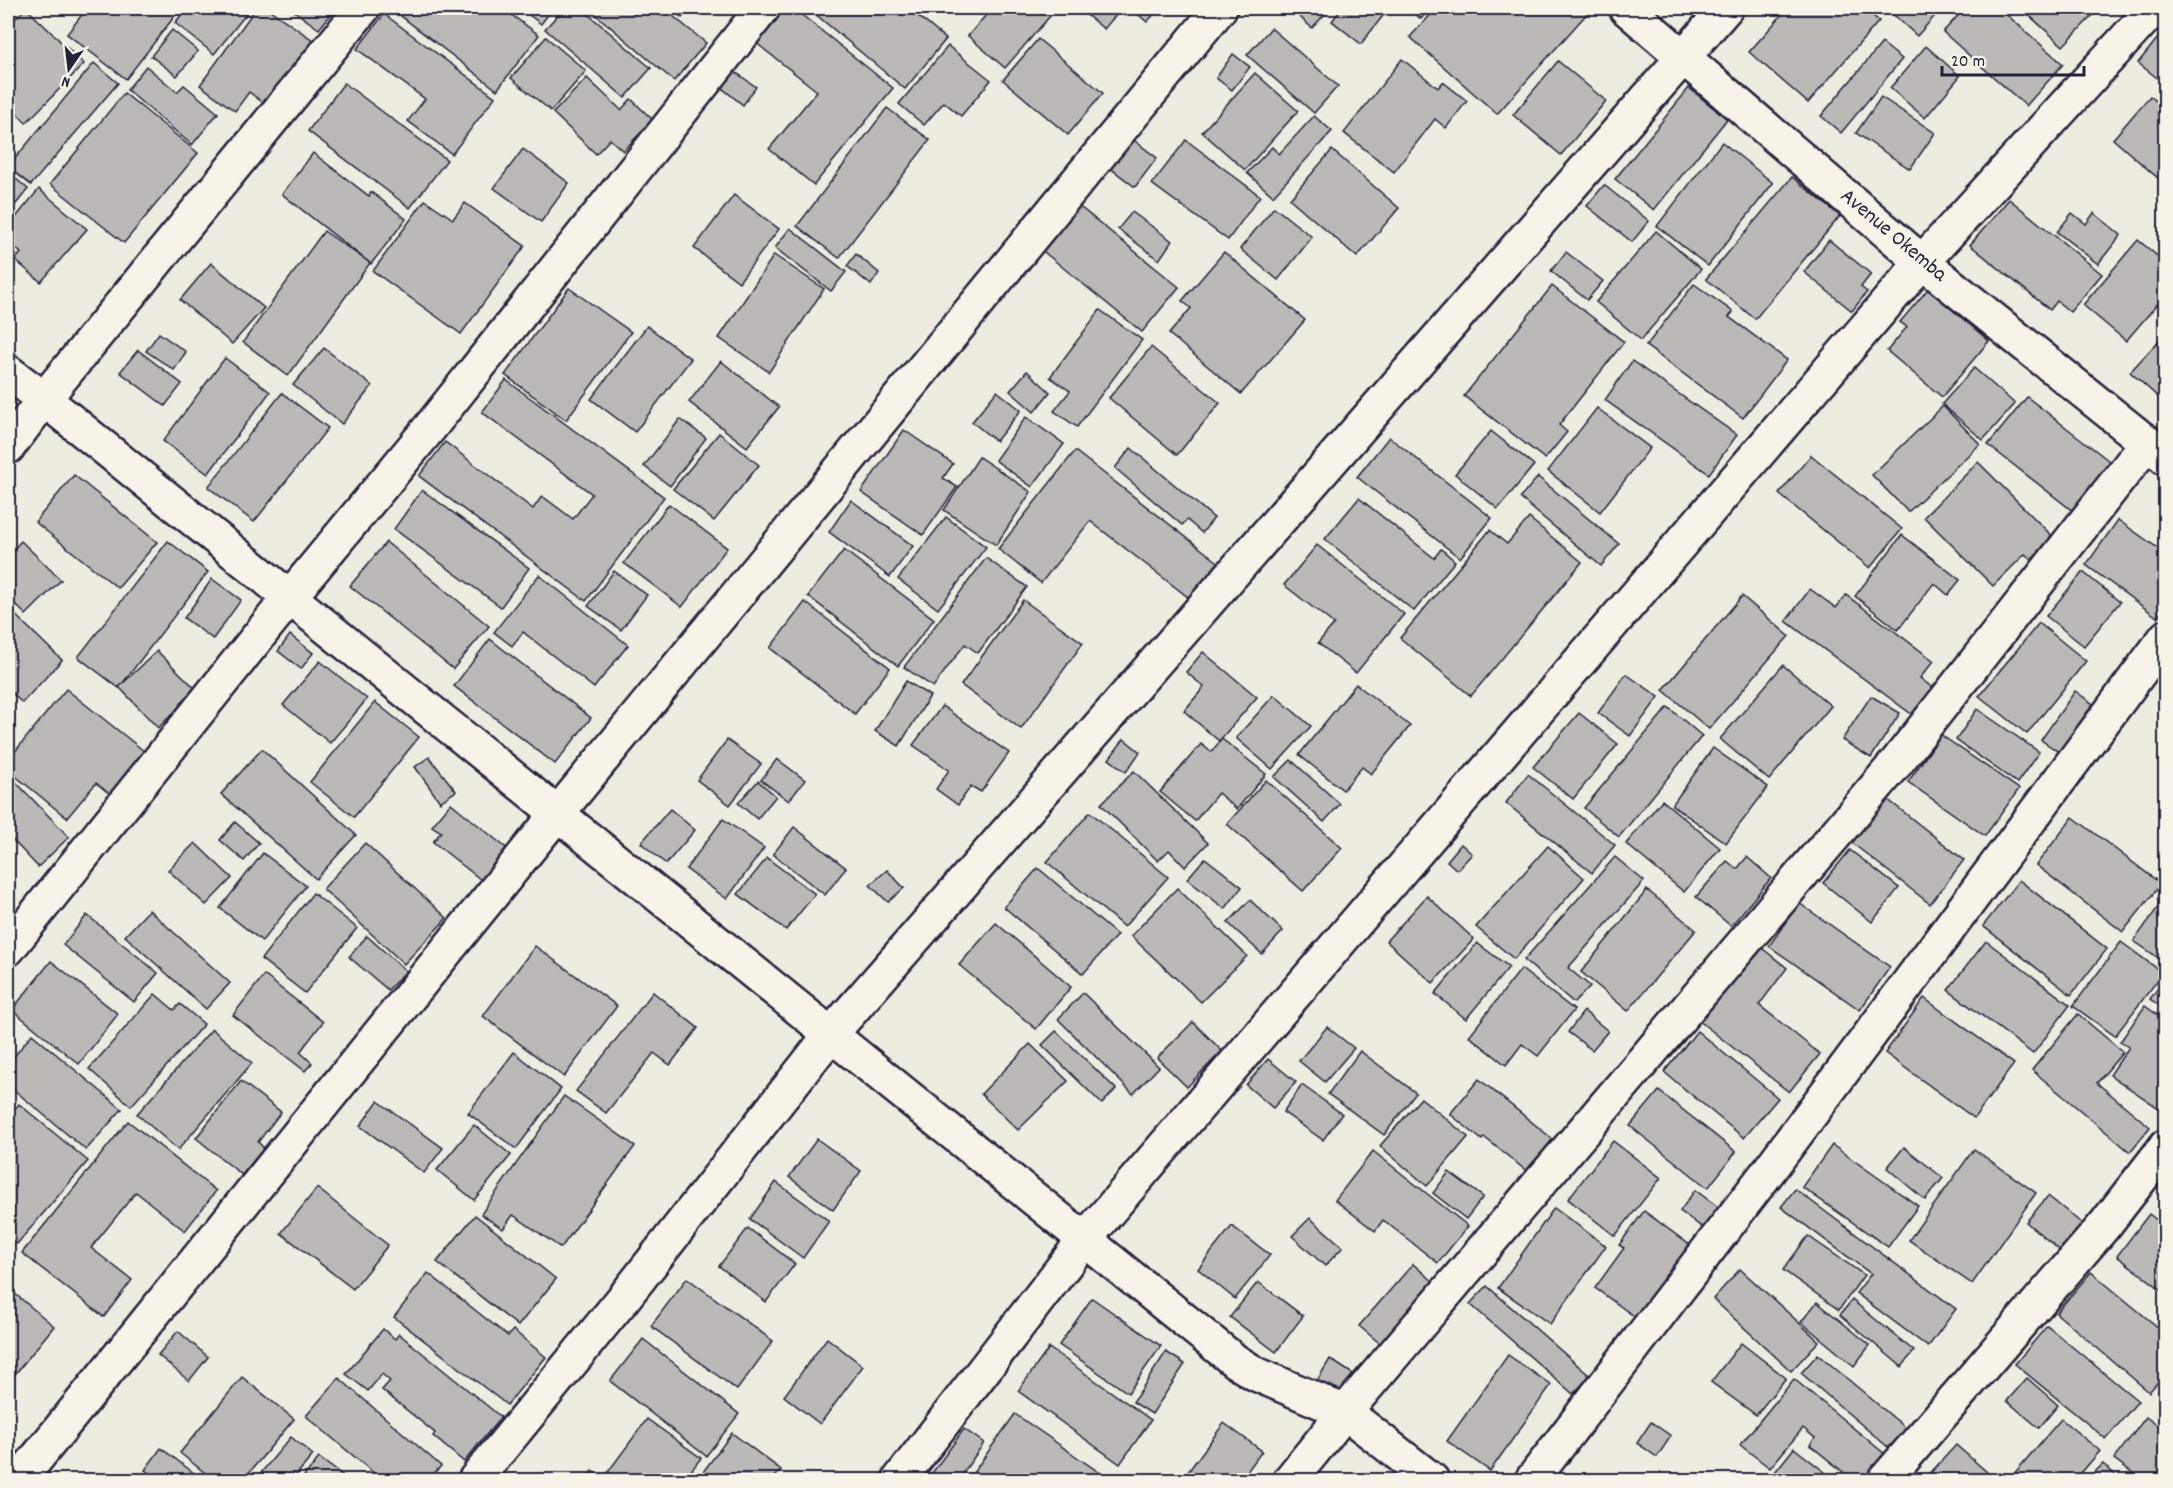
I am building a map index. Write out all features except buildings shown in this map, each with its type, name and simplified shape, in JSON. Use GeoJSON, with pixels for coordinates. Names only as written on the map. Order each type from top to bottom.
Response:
{"type":"FeatureCollection","features":[{"type":"Feature","properties":{"kind":"street"},"geometry":{"type":"LineString","coordinates":[[8,447],[44,399],[363,8]]}},
{"type":"Feature","properties":{"kind":"street"},"geometry":{"type":"LineString","coordinates":[[8,949],[289,598],[439,416],[763,8]]}},
{"type":"Feature","properties":{"kind":"street"},"geometry":{"type":"LineString","coordinates":[[19,1480],[557,814],[1220,8]]}},
{"type":"Feature","properties":{"kind":"street","name":"Avenue Okemba"},"geometry":{"type":"LineString","coordinates":[[1626,8],[1922,262],[2157,450]]}},
{"type":"Feature","properties":{"kind":"street"},"geometry":{"type":"LineString","coordinates":[[475,1480],[623,1299],[831,1034],[1726,8]]}},
{"type":"Feature","properties":{"kind":"street"},"geometry":{"type":"LineString","coordinates":[[899,1480],[1084,1240],[1922,262],[2154,8]]}},
{"type":"Feature","properties":{"kind":"street"},"geometry":{"type":"LineString","coordinates":[[8,372],[1235,1361],[1256,1374],[1345,1412],[1432,1480]]}},
{"type":"Feature","properties":{"kind":"street"},"geometry":{"type":"LineString","coordinates":[[1290,1480],[1345,1412],[1897,762],[2157,450]]}},
{"type":"Feature","properties":{"kind":"street"},"geometry":{"type":"LineString","coordinates":[[1532,1480],[1770,1169],[2166,637]]}},
{"type":"Feature","properties":{"kind":"street"},"geometry":{"type":"LineString","coordinates":[[1885,1480],[2104,1226],[2166,1146]]}}]}
